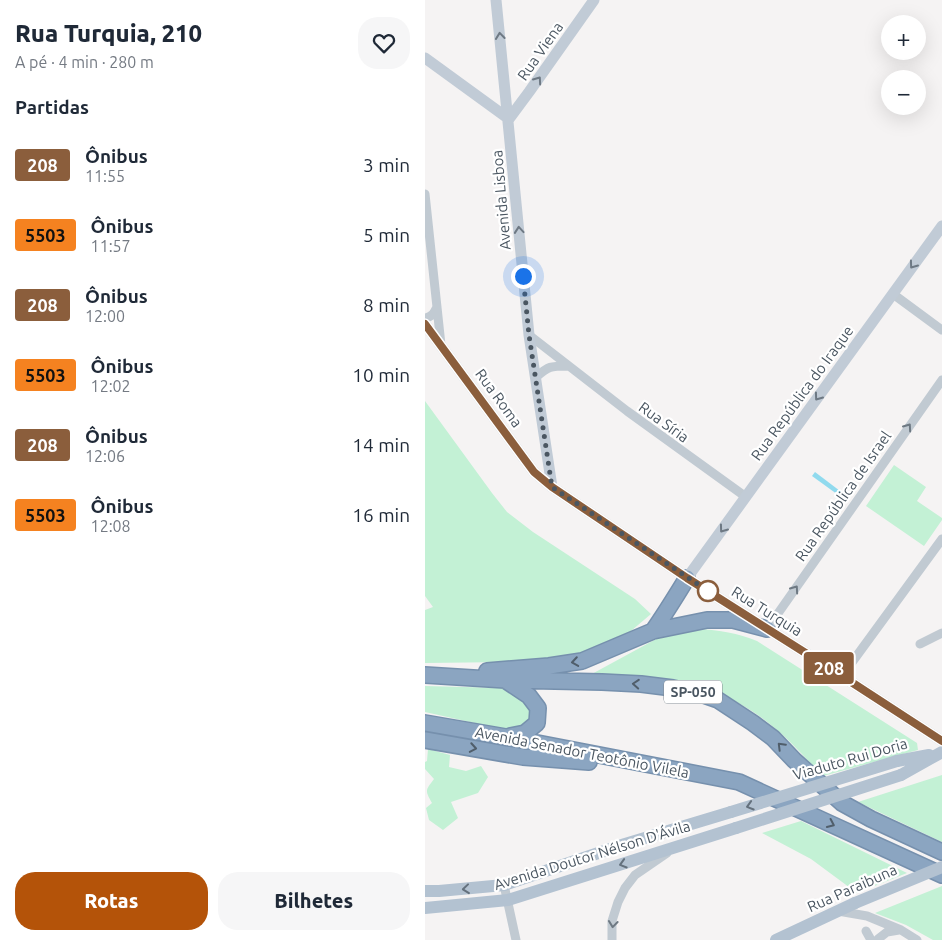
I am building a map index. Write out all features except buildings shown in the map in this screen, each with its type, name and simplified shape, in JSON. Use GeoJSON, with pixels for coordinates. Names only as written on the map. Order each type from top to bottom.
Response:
{"type":"FeatureCollection","features":[{"type":"Feature","properties":{"kind":"highway"},"geometry":{"type":"LineString","coordinates":[[653,631],[667,612],[687,578]]}},
{"type":"Feature","properties":{"kind":"highway"},"geometry":{"type":"LineString","coordinates":[[425,675],[513,669],[583,661],[653,631],[707,620],[733,620],[767,629]]}},
{"type":"Feature","properties":{"kind":"highway","name":"SP-050"},"geometry":{"type":"LineString","coordinates":[[425,675],[505,680],[641,684],[673,688],[711,697],[773,738],[842,803],[871,819],[942,852]]}},
{"type":"Feature","properties":{"kind":"highway"},"geometry":{"type":"LineString","coordinates":[[505,680],[529,696],[538,708],[537,723],[525,733],[506,737]]}},
{"type":"Feature","properties":{"kind":"highway","name":"Avenida Senador Teotônio Vilela"},"geometry":{"type":"LineString","coordinates":[[425,723],[739,782],[942,875]]}},
{"type":"Feature","properties":{"kind":"highway"},"geometry":{"type":"LineString","coordinates":[[425,740],[523,756],[658,767]]}},
{"type":"Feature","properties":{"kind":"main road","name":"Avenida Lisboa"},"geometry":{"type":"LineString","coordinates":[[496,0],[529,335],[552,487]]}},
{"type":"Feature","properties":{"kind":"main road","name":"Rua Viena"},"geometry":{"type":"LineString","coordinates":[[509,119],[594,0]]}},
{"type":"Feature","properties":{"kind":"main road"},"geometry":{"type":"LineString","coordinates":[[425,58],[509,119]]}},
{"type":"Feature","properties":{"kind":"main road","name":"Rua República do Iraque"},"geometry":{"type":"LineString","coordinates":[[687,578],[942,226]]}},
{"type":"Feature","properties":{"kind":"main road","name":"Rua Roma"},"geometry":{"type":"LineString","coordinates":[[425,324],[534,472],[552,487]]}},
{"type":"Feature","properties":{"kind":"main road","name":"Rua Turquia"},"geometry":{"type":"LineString","coordinates":[[552,487],[687,578],[942,741]]}},
{"type":"Feature","properties":{"kind":"main road","name":"Viaduto Rui Doria"},"geometry":{"type":"LineString","coordinates":[[731,812],[897,761],[942,752]]}},
{"type":"Feature","properties":{"kind":"main road","name":"Viaduto Rui Doria"},"geometry":{"type":"LineString","coordinates":[[736,828],[901,775],[942,752]]}},
{"type":"Feature","properties":{"kind":"main road","name":"Avenida Doutor Nélson D'Ávila"},"geometry":{"type":"LineString","coordinates":[[425,891],[504,885],[625,844],[731,812]]}},
{"type":"Feature","properties":{"kind":"main road","name":"Avenida Doutor Nélson D'Ávila"},"geometry":{"type":"LineString","coordinates":[[425,908],[508,900],[736,828]]}},
{"type":"Feature","properties":{"kind":"main road","name":"Rua Paraibuna"},"geometry":{"type":"LineString","coordinates":[[776,940],[855,903],[942,867]]}},
{"type":"Feature","properties":{"kind":"street"},"geometry":{"type":"LineString","coordinates":[[425,194],[441,346]]}},
{"type":"Feature","properties":{"kind":"street"},"geometry":{"type":"LineString","coordinates":[[893,294],[942,330]]}},
{"type":"Feature","properties":{"kind":"street"},"geometry":{"type":"LineString","coordinates":[[425,318],[434,313],[437,307]]}},
{"type":"Feature","properties":{"kind":"street","name":"Rua Síria"},"geometry":{"type":"LineString","coordinates":[[529,335],[664,439],[746,497]]}},
{"type":"Feature","properties":{"kind":"street"},"geometry":{"type":"LineString","coordinates":[[535,377],[546,368],[568,366]]}},
{"type":"Feature","properties":{"kind":"street","name":"Rua República de Israel"},"geometry":{"type":"LineString","coordinates":[[767,629],[942,380]]}},
{"type":"Feature","properties":{"kind":"street"},"geometry":{"type":"LineString","coordinates":[[842,676],[942,539]]}},
{"type":"Feature","properties":{"kind":"street"},"geometry":{"type":"LineString","coordinates":[[920,644],[942,633]]}},
{"type":"Feature","properties":{"kind":"street"},"geometry":{"type":"LineString","coordinates":[[612,940],[612,921],[625,888],[635,875],[673,849]]}},
{"type":"Feature","properties":{"kind":"street"},"geometry":{"type":"LineString","coordinates":[[504,885],[515,940]]}},
{"type":"Feature","properties":{"kind":"street"},"geometry":{"type":"LineString","coordinates":[[837,911],[867,916],[901,930],[917,940]]}},
{"type":"Feature","properties":{"kind":"street"},"geometry":{"type":"LineString","coordinates":[[878,940],[887,932],[901,930]]}},
{"type":"Feature","properties":{"kind":"street"},"geometry":{"type":"LineString","coordinates":[[866,931],[871,940]]}},
{"type":"Feature","properties":{"kind":"green space"},"geometry":{"type":"Polygon","coordinates":[[[425,401],[507,512],[533,532],[635,599],[651,614],[618,642],[581,655],[515,662],[425,663],[425,610],[433,607],[425,596],[425,401]]]}},
{"type":"Feature","properties":{"kind":"green space"},"geometry":{"type":"Polygon","coordinates":[[[894,465],[926,487],[917,501],[942,518],[924,546],[866,506],[894,465]]]}},
{"type":"Feature","properties":{"kind":"green space"},"geometry":{"type":"Polygon","coordinates":[[[699,629],[728,632],[757,641],[917,743],[918,750],[823,776],[771,725],[746,707],[718,693],[674,680],[642,676],[590,675],[658,638],[699,629]]]}},
{"type":"Feature","properties":{"kind":"green space"},"geometry":{"type":"Polygon","coordinates":[[[425,686],[503,688],[522,698],[534,709],[532,720],[524,727],[506,730],[425,712],[425,686]]]}},
{"type":"Feature","properties":{"kind":"green space"},"geometry":{"type":"Polygon","coordinates":[[[428,749],[450,755],[449,767],[466,771],[481,766],[488,777],[478,793],[451,802],[458,818],[443,830],[429,820],[426,808],[432,803],[427,791],[434,779],[425,769],[428,749]]]}},
{"type":"Feature","properties":{"kind":"green space"},"geometry":{"type":"Polygon","coordinates":[[[942,775],[942,842],[858,802],[942,775]]]}},
{"type":"Feature","properties":{"kind":"green space"},"geometry":{"type":"Polygon","coordinates":[[[801,821],[907,873],[857,893],[811,859],[762,833],[801,821]]]}},
{"type":"Feature","properties":{"kind":"green space"},"geometry":{"type":"Polygon","coordinates":[[[942,886],[942,940],[933,940],[906,925],[875,913],[942,886]]]}},
{"type":"Feature","properties":{"kind":"water"},"geometry":{"type":"Polygon","coordinates":[[[815,472],[844,494],[841,497],[812,476],[815,472]]]}},
{"type":"Feature","properties":{"kind":"bus line","name":"208"},"geometry":{"type":"LineString","coordinates":[[425,324],[534,472],[552,487],[687,578],[942,741]]}},
{"type":"Feature","properties":{"kind":"route"},"geometry":{"type":"LineString","coordinates":[[523,276],[529,335],[552,487],[708,591]]}}]}
